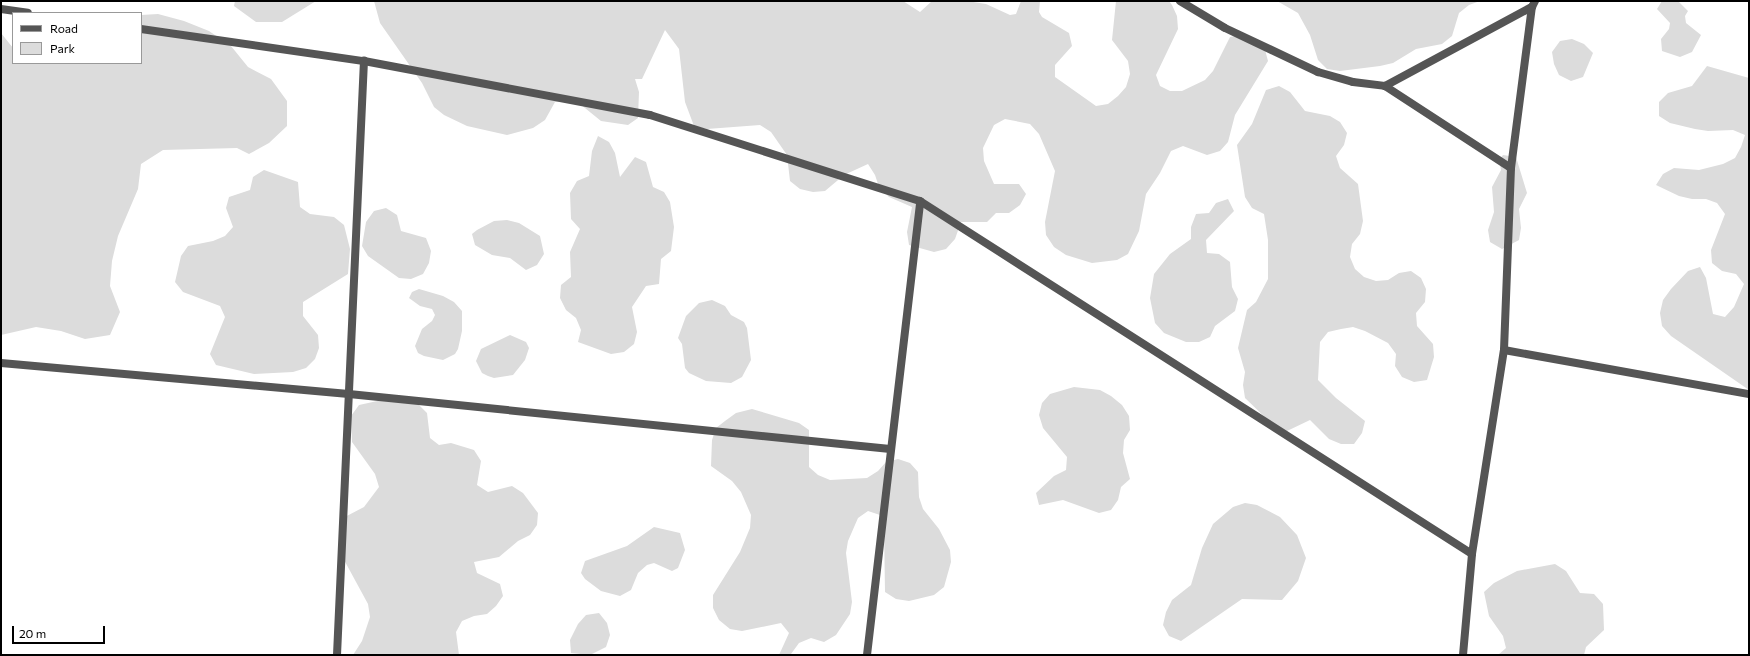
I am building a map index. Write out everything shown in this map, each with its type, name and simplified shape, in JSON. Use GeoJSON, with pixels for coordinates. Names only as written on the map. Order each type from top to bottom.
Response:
{"type":"FeatureCollection","features":[{"type":"Feature","properties":{"kind":"street"},"geometry":{"type":"LineString","coordinates":[[1180,1],[1225,28],[1318,72],[1353,82],[1385,86],[1511,168]]}},
{"type":"Feature","properties":{"kind":"street"},"geometry":{"type":"LineString","coordinates":[[1385,86],[1534,4]]}},
{"type":"Feature","properties":{"kind":"street"},"geometry":{"type":"LineString","coordinates":[[1463,655],[1472,554],[1504,350],[1511,168],[1534,4]]}},
{"type":"Feature","properties":{"kind":"street"},"geometry":{"type":"LineString","coordinates":[[1,9],[21,12]]}},
{"type":"Feature","properties":{"kind":"street"},"geometry":{"type":"LineString","coordinates":[[142,29],[364,61],[650,115],[920,201],[1472,554]]}},
{"type":"Feature","properties":{"kind":"street"},"geometry":{"type":"LineString","coordinates":[[337,655],[364,61]]}},
{"type":"Feature","properties":{"kind":"street"},"geometry":{"type":"LineString","coordinates":[[867,655],[920,201]]}},
{"type":"Feature","properties":{"kind":"street"},"geometry":{"type":"LineString","coordinates":[[1504,350],[1749,394]]}},
{"type":"Feature","properties":{"kind":"street"},"geometry":{"type":"LineString","coordinates":[[1,363],[349,394],[890,449]]}},
{"type":"Feature","properties":{"kind":"green space"},"geometry":{"type":"Polygon","coordinates":[[[235,1],[316,1],[282,22],[256,22],[234,6],[235,1]]]}},
{"type":"Feature","properties":{"kind":"green space"},"geometry":{"type":"Polygon","coordinates":[[[374,1],[903,1],[920,12],[932,1],[967,1],[986,4],[1010,15],[1016,14],[1021,1],[1040,1],[1039,12],[1042,17],[1069,33],[1072,46],[1055,65],[1055,77],[1096,106],[1108,104],[1118,96],[1126,87],[1130,74],[1128,61],[1112,40],[1116,1],[1169,1],[1172,5],[1177,16],[1178,29],[1156,75],[1160,86],[1170,91],[1182,91],[1205,80],[1213,71],[1230,37],[1242,35],[1264,46],[1268,61],[1235,115],[1228,142],[1220,151],[1207,155],[1183,146],[1171,151],[1160,173],[1146,194],[1139,231],[1128,254],[1117,260],[1092,263],[1066,255],[1054,247],[1046,235],[1045,222],[1055,171],[1039,134],[1030,124],[1005,119],[994,125],[983,148],[984,161],[994,184],[1019,184],[1026,194],[1020,205],[1009,213],[996,213],[987,222],[961,222],[955,239],[946,249],[934,252],[909,245],[907,232],[912,207],[889,197],[879,187],[875,175],[868,164],[844,175],[825,191],[813,192],[800,189],[790,181],[787,155],[771,132],[760,125],[707,129],[694,126],[685,102],[679,49],[665,30],[642,79],[635,79],[639,92],[638,118],[628,125],[601,121],[580,104],[568,100],[555,102],[545,120],[533,128],[507,135],[467,126],[444,115],[434,107],[422,83],[380,23],[374,1]]]}},
{"type":"Feature","properties":{"kind":"green space"},"geometry":{"type":"Polygon","coordinates":[[[1277,1],[1480,1],[1469,5],[1459,13],[1452,36],[1442,44],[1416,49],[1393,63],[1340,71],[1327,69],[1318,60],[1310,35],[1298,13],[1277,1]]]}},
{"type":"Feature","properties":{"kind":"green space"},"geometry":{"type":"Polygon","coordinates":[[[1662,1],[1678,1],[1688,11],[1685,16],[1686,23],[1701,35],[1692,52],[1680,57],[1662,51],[1661,39],[1669,29],[1670,23],[1657,9],[1662,1]]]}},
{"type":"Feature","properties":{"kind":"green space"},"geometry":{"type":"Polygon","coordinates":[[[158,14],[184,21],[209,31],[231,46],[248,67],[271,79],[287,101],[287,126],[269,143],[249,154],[237,148],[163,150],[141,164],[138,189],[118,236],[112,261],[110,286],[120,312],[110,335],[85,339],[61,331],[36,327],[1,335],[1,33],[12,47],[12,64],[142,64],[142,15],[158,14]]]}},
{"type":"Feature","properties":{"kind":"green space"},"geometry":{"type":"Polygon","coordinates":[[[1572,39],[1584,44],[1593,53],[1583,77],[1571,81],[1559,75],[1554,64],[1552,52],[1560,41],[1572,39]]]}},
{"type":"Feature","properties":{"kind":"green space"},"geometry":{"type":"Polygon","coordinates":[[[1707,66],[1749,78],[1749,390],[1671,336],[1662,326],[1660,313],[1663,300],[1688,271],[1700,267],[1706,278],[1713,314],[1725,317],[1734,307],[1744,284],[1736,274],[1722,271],[1712,263],[1711,250],[1725,214],[1717,203],[1706,199],[1692,199],[1679,196],[1656,185],[1663,174],[1674,168],[1699,170],[1723,164],[1735,158],[1741,147],[1745,135],[1733,130],[1708,131],[1695,129],[1670,123],[1659,116],[1659,102],[1668,93],[1692,86],[1707,66]]]}},
{"type":"Feature","properties":{"kind":"green space"},"geometry":{"type":"Polygon","coordinates":[[[1279,86],[1290,92],[1305,111],[1330,116],[1340,122],[1347,133],[1344,145],[1336,156],[1340,168],[1358,184],[1363,221],[1360,234],[1352,244],[1350,257],[1355,269],[1364,277],[1376,281],[1388,280],[1399,273],[1411,271],[1421,278],[1426,289],[1425,302],[1416,313],[1417,326],[1433,344],[1434,357],[1427,380],[1414,382],[1402,377],[1395,366],[1396,354],[1388,343],[1365,331],[1353,327],[1328,332],[1320,342],[1318,380],[1336,398],[1365,421],[1362,433],[1354,444],[1341,444],[1329,439],[1310,420],[1287,431],[1274,426],[1245,398],[1243,385],[1245,372],[1238,348],[1247,310],[1256,302],[1268,279],[1268,240],[1264,214],[1252,208],[1245,197],[1237,145],[1252,124],[1266,90],[1279,86]]]}},
{"type":"Feature","properties":{"kind":"green space"},"geometry":{"type":"Polygon","coordinates":[[[598,136],[609,142],[615,153],[620,177],[635,157],[646,162],[653,187],[664,192],[670,202],[674,227],[671,251],[661,259],[659,284],[646,286],[632,307],[637,332],[634,344],[624,352],[611,354],[578,342],[581,330],[576,318],[566,310],[560,298],[561,285],[571,277],[570,252],[580,229],[571,219],[570,193],[577,181],[589,176],[592,151],[598,136]]]}},
{"type":"Feature","properties":{"kind":"green space"},"geometry":{"type":"Polygon","coordinates":[[[1503,155],[1516,157],[1527,193],[1519,209],[1521,228],[1519,240],[1502,249],[1490,242],[1488,230],[1494,212],[1492,187],[1501,170],[1499,160],[1503,155]]]}},
{"type":"Feature","properties":{"kind":"green space"},"geometry":{"type":"Polygon","coordinates":[[[264,170],[298,182],[300,207],[310,214],[334,217],[344,225],[350,249],[348,274],[303,302],[303,316],[318,335],[319,348],[315,359],[306,368],[293,372],[254,374],[216,365],[210,354],[225,317],[220,306],[183,292],[175,282],[181,256],[188,246],[213,241],[225,236],[233,227],[226,208],[229,197],[250,190],[253,177],[264,170]]]}},
{"type":"Feature","properties":{"kind":"green space"},"geometry":{"type":"Polygon","coordinates":[[[1228,199],[1234,211],[1206,240],[1207,253],[1219,254],[1230,262],[1232,287],[1238,299],[1235,311],[1215,326],[1210,337],[1199,342],[1186,342],[1164,333],[1155,323],[1150,298],[1154,274],[1170,254],[1191,239],[1191,227],[1196,214],[1209,213],[1216,203],[1228,199]]]}},
{"type":"Feature","properties":{"kind":"green space"},"geometry":{"type":"Polygon","coordinates":[[[386,208],[397,215],[401,231],[426,238],[431,251],[429,263],[423,274],[411,279],[399,278],[368,256],[362,246],[366,222],[374,211],[386,208]]]}},
{"type":"Feature","properties":{"kind":"green space"},"geometry":{"type":"Polygon","coordinates":[[[507,220],[519,223],[540,236],[544,254],[537,265],[526,270],[510,258],[492,255],[475,245],[472,234],[477,230],[494,221],[507,220]]]}},
{"type":"Feature","properties":{"kind":"green space"},"geometry":{"type":"Polygon","coordinates":[[[419,289],[443,296],[454,302],[462,311],[462,331],[458,349],[455,354],[443,360],[424,356],[418,353],[415,346],[422,329],[432,321],[435,315],[432,309],[420,306],[409,298],[412,292],[419,289]]]}},
{"type":"Feature","properties":{"kind":"green space"},"geometry":{"type":"Polygon","coordinates":[[[712,300],[725,306],[731,315],[744,322],[747,328],[751,360],[742,377],[731,383],[706,381],[689,373],[685,368],[682,344],[678,338],[686,316],[699,303],[712,300]]]}},
{"type":"Feature","properties":{"kind":"green space"},"geometry":{"type":"Polygon","coordinates":[[[510,335],[526,342],[529,348],[525,360],[513,375],[494,378],[482,373],[476,361],[481,349],[510,335]]]}},
{"type":"Feature","properties":{"kind":"green space"},"geometry":{"type":"Polygon","coordinates":[[[1074,387],[1100,390],[1111,396],[1122,405],[1129,416],[1130,430],[1124,440],[1123,453],[1130,479],[1121,487],[1118,500],[1111,510],[1099,513],[1063,500],[1039,505],[1036,493],[1054,476],[1066,470],[1067,457],[1043,428],[1039,415],[1042,403],[1050,394],[1074,387]]]}},
{"type":"Feature","properties":{"kind":"green space"},"geometry":{"type":"Polygon","coordinates":[[[382,400],[418,404],[427,413],[430,438],[439,445],[451,443],[474,450],[481,461],[477,485],[488,492],[512,486],[523,493],[538,513],[537,525],[530,535],[518,541],[499,557],[474,562],[477,573],[500,584],[503,596],[496,606],[487,614],[474,616],[462,621],[456,632],[459,655],[353,655],[362,641],[370,617],[368,604],[343,558],[341,519],[364,507],[379,487],[375,474],[352,442],[351,416],[359,405],[382,400]]]}},
{"type":"Feature","properties":{"kind":"green space"},"geometry":{"type":"Polygon","coordinates":[[[752,409],[799,423],[809,430],[809,467],[818,475],[830,480],[867,478],[878,471],[886,462],[898,459],[910,463],[918,472],[919,497],[923,509],[939,529],[950,550],[951,562],[944,587],[934,595],[909,601],[896,599],[885,592],[884,527],[880,515],[868,511],[858,518],[848,541],[846,553],[852,602],[850,614],[836,635],[824,642],[811,638],[799,643],[791,654],[779,655],[789,633],[781,623],[742,631],[730,629],[719,620],[713,608],[713,595],[740,552],[750,528],[751,515],[741,492],[732,481],[711,466],[712,440],[716,428],[725,421],[736,413],[752,409]]]}},
{"type":"Feature","properties":{"kind":"green space"},"geometry":{"type":"Polygon","coordinates":[[[1245,503],[1257,505],[1280,517],[1297,535],[1306,558],[1298,581],[1282,600],[1242,599],[1181,641],[1169,636],[1163,625],[1166,612],[1172,600],[1191,585],[1202,548],[1213,524],[1233,507],[1245,503]]]}},
{"type":"Feature","properties":{"kind":"green space"},"geometry":{"type":"Polygon","coordinates":[[[654,527],[680,533],[685,550],[678,568],[672,571],[654,563],[647,565],[638,573],[631,590],[620,596],[601,591],[585,579],[581,573],[585,561],[627,546],[654,527]]]}},
{"type":"Feature","properties":{"kind":"green space"},"geometry":{"type":"Polygon","coordinates":[[[1555,564],[1566,571],[1580,593],[1594,594],[1603,604],[1604,630],[1586,647],[1584,655],[1498,655],[1506,648],[1503,636],[1489,616],[1484,592],[1494,583],[1517,571],[1555,564]]]}},
{"type":"Feature","properties":{"kind":"green space"},"geometry":{"type":"Polygon","coordinates":[[[599,613],[607,623],[610,635],[606,647],[590,655],[571,653],[570,640],[578,624],[586,615],[599,613]]]}}]}
